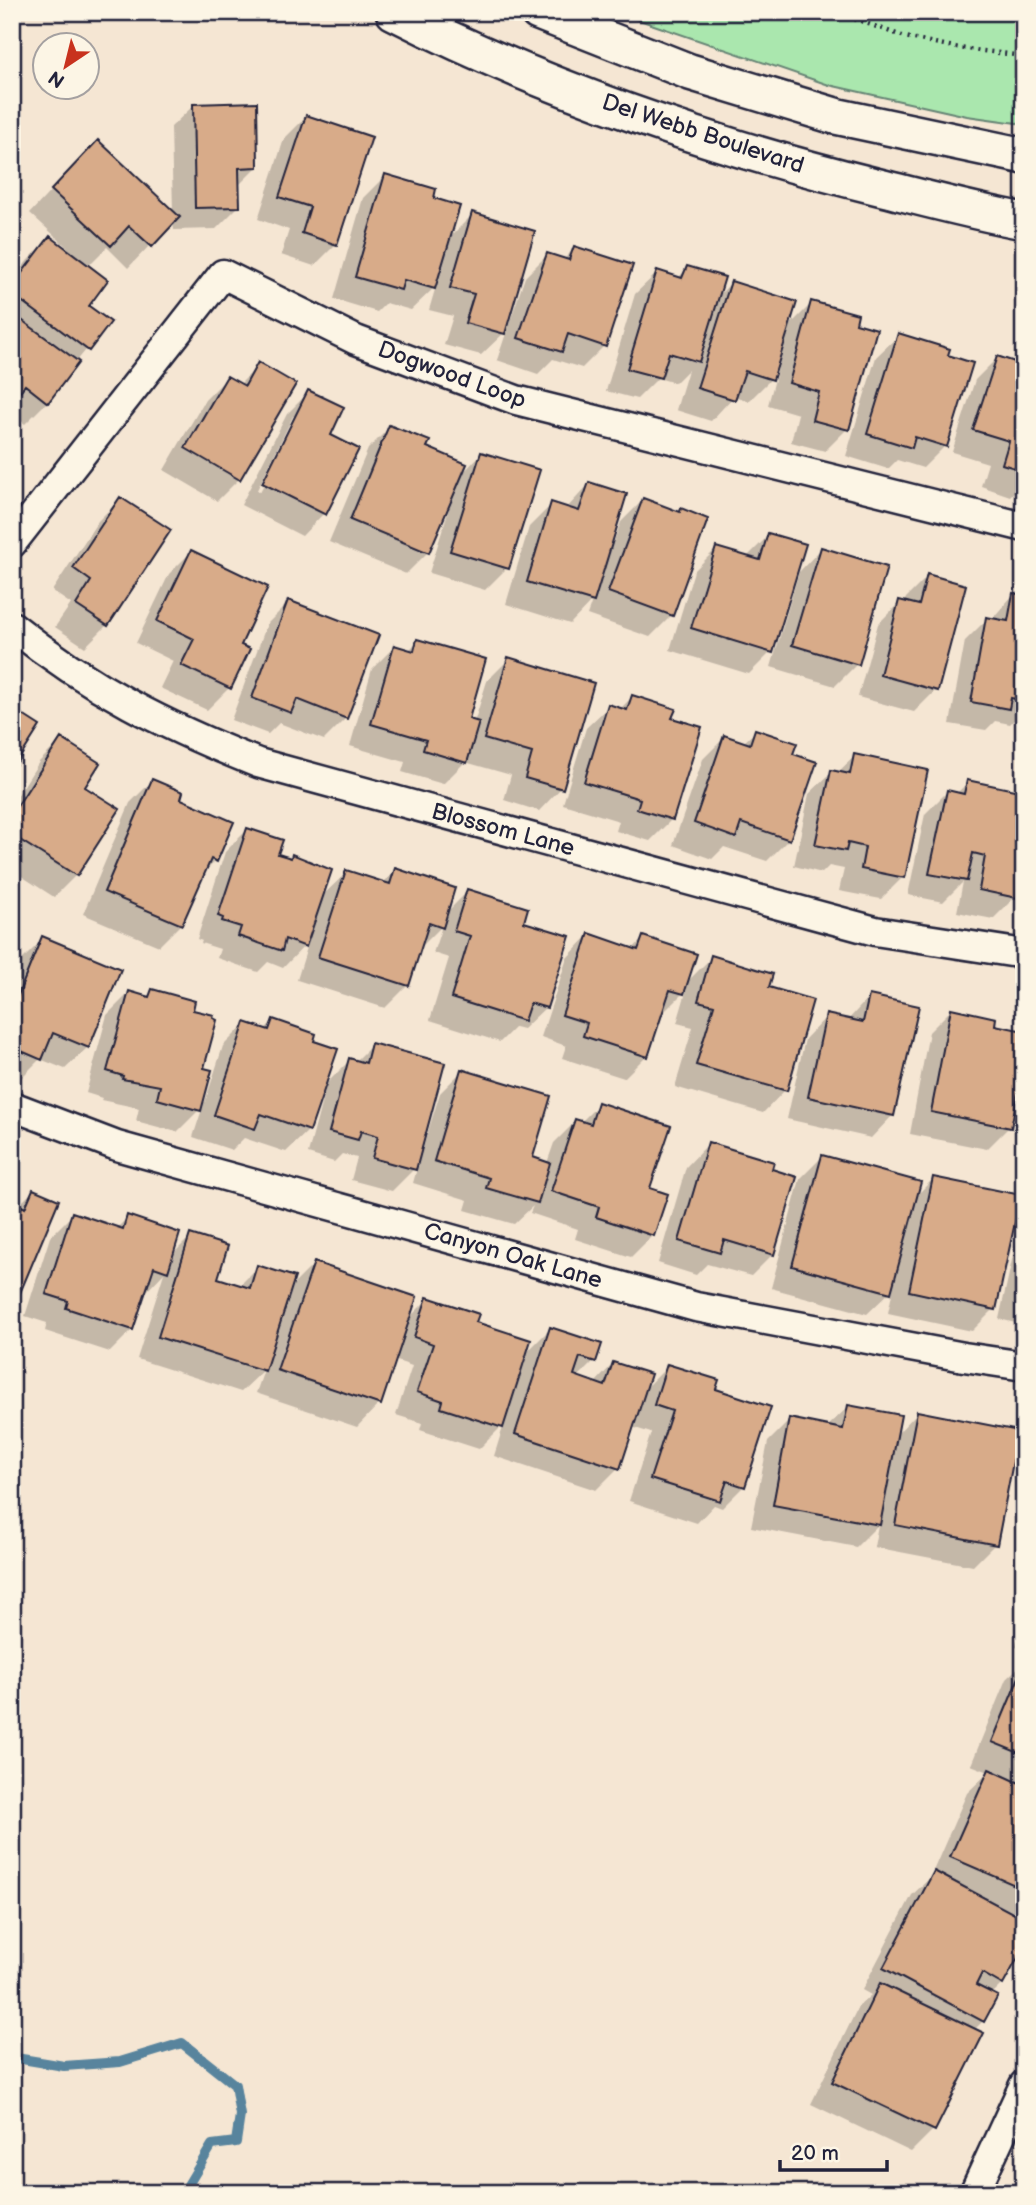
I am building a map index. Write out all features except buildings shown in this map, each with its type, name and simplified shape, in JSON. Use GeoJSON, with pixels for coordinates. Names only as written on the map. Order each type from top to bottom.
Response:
{"type":"FeatureCollection","features":[{"type":"Feature","properties":{"kind":"street","name":"Del Webb Boulevard"},"geometry":{"type":"LineString","coordinates":[[394,12],[517,70],[671,128],[820,173],[989,215],[1024,221]]}},
{"type":"Feature","properties":{"kind":"street"},"geometry":{"type":"LineString","coordinates":[[538,12],[690,72],[835,116],[1024,156]]}},
{"type":"Feature","properties":{"kind":"street","name":"Dogwood Loop"},"geometry":{"type":"LineString","coordinates":[[12,542],[223,274],[356,340],[516,400],[1024,527]]}},
{"type":"Feature","properties":{"kind":"street","name":"Blossom Lane"},"geometry":{"type":"LineString","coordinates":[[12,626],[47,653],[118,700],[189,736],[258,763],[875,931],[1024,954]]}},
{"type":"Feature","properties":{"kind":"street","name":"Canyon Oak Lane"},"geometry":{"type":"LineString","coordinates":[[12,1106],[117,1146],[696,1307],[1024,1366]]}},
{"type":"Feature","properties":{"kind":"street"},"geometry":{"type":"LineString","coordinates":[[974,2193],[1024,2085]]}},
{"type":"Feature","properties":{"kind":"path"},"geometry":{"type":"LineString","coordinates":[[835,12],[905,37],[959,48],[1024,56]]}},
{"type":"Feature","properties":{"kind":"green space"},"geometry":{"type":"Polygon","coordinates":[[[616,12],[1024,12],[1024,124],[967,116],[829,85],[616,12]]]}},
{"type":"Feature","properties":{"kind":"waterway"},"geometry":{"type":"LineString","coordinates":[[12,2054],[16,2058],[64,2066],[120,2062],[182,2043],[235,2085],[240,2115],[236,2142],[212,2145],[188,2185],[191,2193]]}}]}
